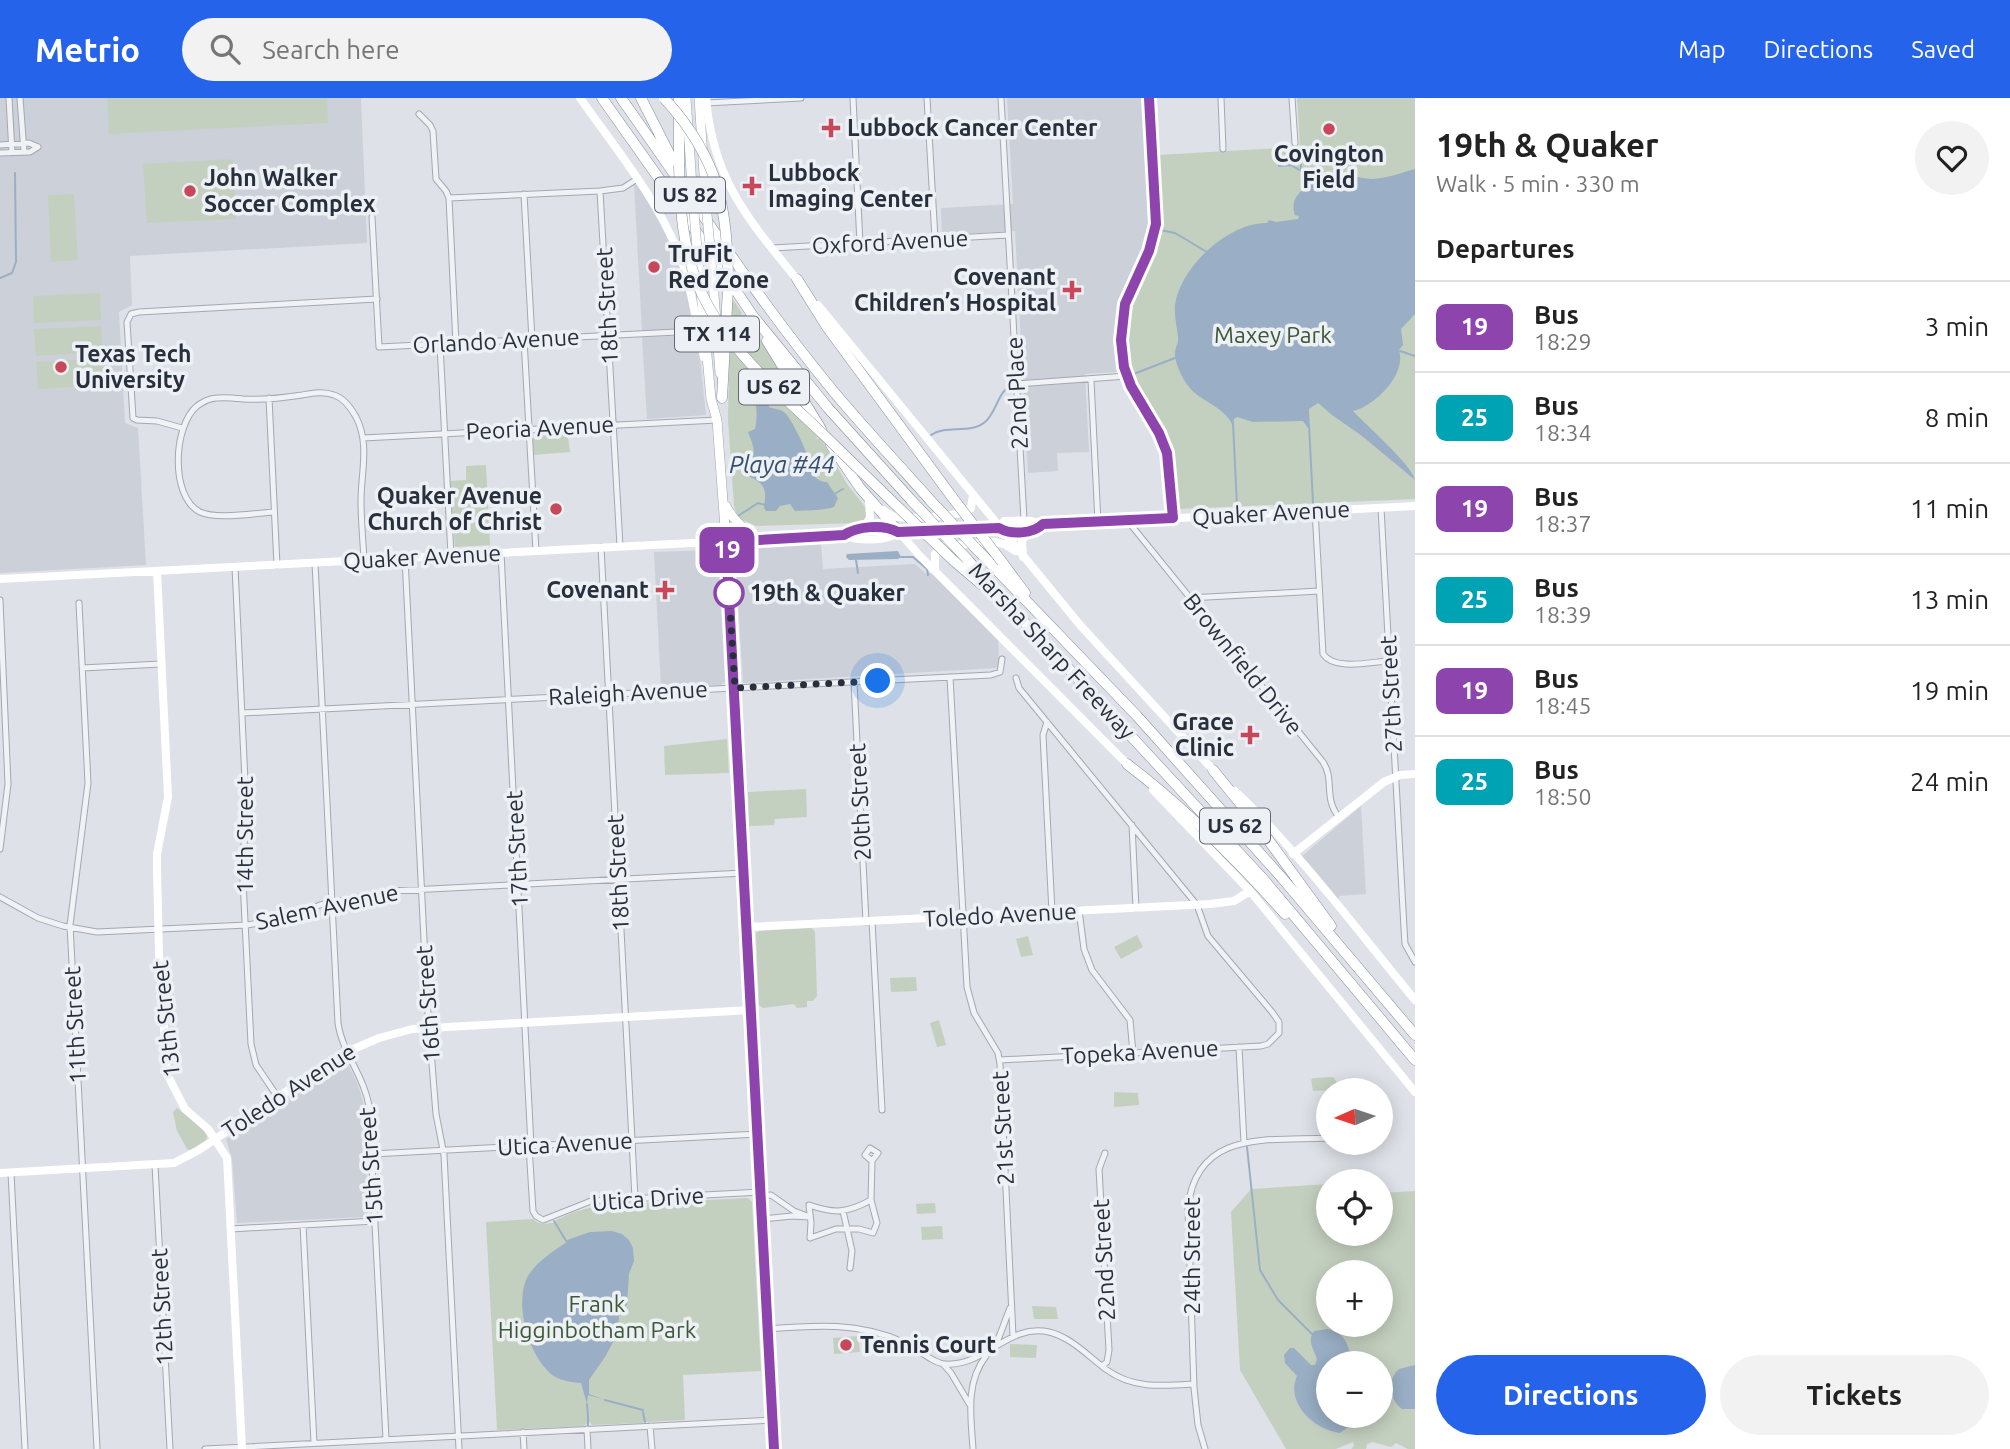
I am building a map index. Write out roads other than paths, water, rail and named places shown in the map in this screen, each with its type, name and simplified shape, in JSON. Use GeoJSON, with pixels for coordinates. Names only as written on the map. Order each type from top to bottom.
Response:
{"type":"FeatureCollection","features":[{"type":"Feature","properties":{"kind":"highway","name":"Marsha Sharp Freeway"},"geometry":{"type":"LineString","coordinates":[[601,98],[753,316],[828,408],[1247,862],[1415,1060]]}},
{"type":"Feature","properties":{"kind":"highway","name":"Marsha Sharp Freeway"},"geometry":{"type":"LineString","coordinates":[[621,98],[702,206],[758,293],[834,392],[930,500],[1195,780],[1415,1035]]}},
{"type":"Feature","properties":{"kind":"highway"},"geometry":{"type":"LineString","coordinates":[[641,98],[702,206]]}},
{"type":"Feature","properties":{"kind":"highway"},"geometry":{"type":"LineString","coordinates":[[664,98],[690,129],[714,176],[727,228],[728,289],[722,398]]}},
{"type":"Feature","properties":{"kind":"highway","name":"US 62"},"geometry":{"type":"LineString","coordinates":[[680,98],[681,219],[698,285],[719,324],[759,373],[954,561],[1012,610]]}},
{"type":"Feature","properties":{"kind":"highway","name":"US 62"},"geometry":{"type":"LineString","coordinates":[[797,279],[827,327],[1048,624]]}},
{"type":"Feature","properties":{"kind":"highway"},"geometry":{"type":"LineString","coordinates":[[753,316],[802,399],[869,499],[898,532]]}},
{"type":"Feature","properties":{"kind":"highway"},"geometry":{"type":"LineString","coordinates":[[1127,764],[1152,782],[1214,839],[1250,874],[1305,938],[1328,955]]}},
{"type":"Feature","properties":{"kind":"highway"},"geometry":{"type":"LineString","coordinates":[[1213,770],[1253,819],[1379,992]]}},
{"type":"Feature","properties":{"kind":"main road"},"geometry":{"type":"LineString","coordinates":[[580,98],[658,210],[673,240],[690,288],[709,376]]}},
{"type":"Feature","properties":{"kind":"main road","name":"TX 114"},"geometry":{"type":"LineString","coordinates":[[687,98],[697,249],[711,400],[717,420],[726,542],[774,1449]]}},
{"type":"Feature","properties":{"kind":"main road"},"geometry":{"type":"LineString","coordinates":[[1149,98],[1156,224],[1149,251],[1130,289],[1122,315],[1121,340],[1127,376],[1159,433],[1167,453],[1173,518]]}},
{"type":"Feature","properties":{"kind":"main road","name":"TX 114"},"geometry":{"type":"LineString","coordinates":[[703,100],[702,206],[712,269],[722,398],[717,420]]}},
{"type":"Feature","properties":{"kind":"main road","name":"Marsha Sharp Freeway"},"geometry":{"type":"LineString","coordinates":[[703,100],[711,140],[726,182],[743,211],[772,248],[913,418],[1023,557],[1118,667],[1213,770],[1259,814],[1415,1000]]}},
{"type":"Feature","properties":{"kind":"main road"},"geometry":{"type":"LineString","coordinates":[[869,499],[890,515],[900,518],[961,514],[971,508],[973,495]]}},
{"type":"Feature","properties":{"kind":"main road"},"geometry":{"type":"LineString","coordinates":[[863,529],[870,518],[869,499]]}},
{"type":"Feature","properties":{"kind":"main road"},"geometry":{"type":"LineString","coordinates":[[723,500],[734,520],[762,540]]}},
{"type":"Feature","properties":{"kind":"main road","name":"Quaker Avenue"},"geometry":{"type":"LineString","coordinates":[[999,528],[1004,521],[1035,520],[1043,524],[1098,522],[1415,506]]}},
{"type":"Feature","properties":{"kind":"main road","name":"Quaker Avenue"},"geometry":{"type":"LineString","coordinates":[[844,535],[853,529],[890,527],[898,532],[999,528],[1007,533],[1036,530],[1043,524]]}},
{"type":"Feature","properties":{"kind":"main road"},"geometry":{"type":"LineString","coordinates":[[1023,557],[1022,540],[1030,531]]}},
{"type":"Feature","properties":{"kind":"main road","name":"Marsha Sharp Freeway"},"geometry":{"type":"LineString","coordinates":[[898,532],[1250,891],[1415,1092]]}},
{"type":"Feature","properties":{"kind":"main road","name":"Quaker Avenue"},"geometry":{"type":"LineString","coordinates":[[0,579],[844,535],[853,539],[892,537],[898,532]]}},
{"type":"Feature","properties":{"kind":"main road"},"geometry":{"type":"LineString","coordinates":[[935,571],[935,554],[943,546],[998,542],[1023,557]]}},
{"type":"Feature","properties":{"kind":"main road","name":"13th Street"},"geometry":{"type":"LineString","coordinates":[[157,571],[168,797],[157,853],[167,1074],[185,1109],[216,1138],[227,1158],[242,1448]]}},
{"type":"Feature","properties":{"kind":"main road"},"geometry":{"type":"LineString","coordinates":[[1293,854],[1372,790],[1395,776],[1415,774]]}},
{"type":"Feature","properties":{"kind":"main road","name":"Toledo Avenue"},"geometry":{"type":"LineString","coordinates":[[747,928],[1197,905],[1234,901],[1250,891]]}},
{"type":"Feature","properties":{"kind":"main road","name":"Toledo Avenue"},"geometry":{"type":"LineString","coordinates":[[0,1173],[155,1165],[183,1160],[348,1051],[398,1033],[430,1027],[751,1010]]}},
{"type":"Feature","properties":{"kind":"street"},"geometry":{"type":"LineString","coordinates":[[9,98],[12,153]]}},
{"type":"Feature","properties":{"kind":"street"},"geometry":{"type":"LineString","coordinates":[[20,98],[24,152]]}},
{"type":"Feature","properties":{"kind":"street"},"geometry":{"type":"LineString","coordinates":[[703,100],[801,98]]}},
{"type":"Feature","properties":{"kind":"street"},"geometry":{"type":"LineString","coordinates":[[853,98],[860,244]]}},
{"type":"Feature","properties":{"kind":"street"},"geometry":{"type":"LineString","coordinates":[[927,98],[935,239]]}},
{"type":"Feature","properties":{"kind":"street","name":"22nd Place"},"geometry":{"type":"LineString","coordinates":[[1001,98],[1024,520]]}},
{"type":"Feature","properties":{"kind":"street"},"geometry":{"type":"LineString","coordinates":[[1221,98],[1223,149]]}},
{"type":"Feature","properties":{"kind":"street"},"geometry":{"type":"LineString","coordinates":[[1292,98],[1295,143]]}},
{"type":"Feature","properties":{"kind":"street"},"geometry":{"type":"LineString","coordinates":[[419,114],[433,131],[436,179],[449,198],[456,344]]}},
{"type":"Feature","properties":{"kind":"street"},"geometry":{"type":"LineString","coordinates":[[0,145],[23,144],[38,147],[30,152],[0,153]]}},
{"type":"Feature","properties":{"kind":"street"},"geometry":{"type":"LineString","coordinates":[[449,198],[600,191],[623,188],[637,179]]}},
{"type":"Feature","properties":{"kind":"street","name":"18th Street"},"geometry":{"type":"LineString","coordinates":[[600,191],[620,546]]}},
{"type":"Feature","properties":{"kind":"street"},"geometry":{"type":"LineString","coordinates":[[524,194],[532,340]]}},
{"type":"Feature","properties":{"kind":"street"},"geometry":{"type":"LineString","coordinates":[[182,428],[158,421],[136,420],[133,416],[127,322],[131,314],[377,299],[372,217]]}},
{"type":"Feature","properties":{"kind":"street","name":"Oxford Avenue"},"geometry":{"type":"LineString","coordinates":[[772,248],[1008,235]]}},
{"type":"Feature","properties":{"kind":"street","name":"Orlando Avenue"},"geometry":{"type":"LineString","coordinates":[[377,299],[379,347],[698,331]]}},
{"type":"Feature","properties":{"kind":"street"},"geometry":{"type":"LineString","coordinates":[[524,340],[536,551]]}},
{"type":"Feature","properties":{"kind":"street"},"geometry":{"type":"LineString","coordinates":[[440,345],[451,555]]}},
{"type":"Feature","properties":{"kind":"street"},"geometry":{"type":"LineString","coordinates":[[1016,384],[1127,376]]}},
{"type":"Feature","properties":{"kind":"street"},"geometry":{"type":"LineString","coordinates":[[1091,380],[1098,522]]}},
{"type":"Feature","properties":{"kind":"street"},"geometry":{"type":"LineString","coordinates":[[274,512],[215,515],[195,508],[186,495],[178,469],[182,428],[191,411],[213,398],[269,398],[315,392],[333,394],[351,409],[363,438],[365,456],[361,497],[364,560]]}},
{"type":"Feature","properties":{"kind":"street"},"geometry":{"type":"LineString","coordinates":[[269,398],[277,565]]}},
{"type":"Feature","properties":{"kind":"street","name":"Peoria Avenue"},"geometry":{"type":"LineString","coordinates":[[363,438],[717,420]]}},
{"type":"Feature","properties":{"kind":"street","name":"27th Street"},"geometry":{"type":"LineString","coordinates":[[1381,508],[1405,944],[1415,962]]}},
{"type":"Feature","properties":{"kind":"street"},"geometry":{"type":"LineString","coordinates":[[1315,510],[1322,650],[1327,660],[1335,663],[1389,661]]}},
{"type":"Feature","properties":{"kind":"street","name":"Brownfield Drive"},"geometry":{"type":"LineString","coordinates":[[1127,520],[1323,762],[1327,771],[1330,804],[1339,817]]}},
{"type":"Feature","properties":{"kind":"street","name":"18th Street"},"geometry":{"type":"LineString","coordinates":[[601,547],[635,1198]]}},
{"type":"Feature","properties":{"kind":"street","name":"17th Street"},"geometry":{"type":"LineString","coordinates":[[501,553],[519,884],[532,1209],[538,1218]]}},
{"type":"Feature","properties":{"kind":"street","name":"16th Street"},"geometry":{"type":"LineString","coordinates":[[405,558],[421,889],[436,1114],[444,1151],[459,1449]]}},
{"type":"Feature","properties":{"kind":"street","name":"15th Street"},"geometry":{"type":"LineString","coordinates":[[315,563],[338,1028],[365,1085],[368,1098],[386,1439]]}},
{"type":"Feature","properties":{"kind":"street","name":"14th Street"},"geometry":{"type":"LineString","coordinates":[[235,567],[247,821],[242,848],[253,1056],[262,1076],[277,1096]]}},
{"type":"Feature","properties":{"kind":"street"},"geometry":{"type":"LineString","coordinates":[[1189,598],[1318,591]]}},
{"type":"Feature","properties":{"kind":"street"},"geometry":{"type":"LineString","coordinates":[[0,600],[8,784],[0,849]]}},
{"type":"Feature","properties":{"kind":"street","name":"11th Street"},"geometry":{"type":"LineString","coordinates":[[79,603],[88,783],[70,928],[97,1449]]}},
{"type":"Feature","properties":{"kind":"street","name":"Raleigh Avenue"},"geometry":{"type":"LineString","coordinates":[[242,713],[997,674],[1002,668],[1002,659]]}},
{"type":"Feature","properties":{"kind":"street"},"geometry":{"type":"LineString","coordinates":[[82,668],[161,664]]}},
{"type":"Feature","properties":{"kind":"street","name":"21st Street"},"geometry":{"type":"LineString","coordinates":[[950,677],[967,987],[974,1013],[1000,1060],[1013,1336]]}},
{"type":"Feature","properties":{"kind":"street"},"geometry":{"type":"LineString","coordinates":[[1016,678],[1019,688],[1197,905]]}},
{"type":"Feature","properties":{"kind":"street","name":"20th Street"},"geometry":{"type":"LineString","coordinates":[[854,682],[882,1110]]}},
{"type":"Feature","properties":{"kind":"street"},"geometry":{"type":"LineString","coordinates":[[1047,722],[1043,735],[1052,912]]}},
{"type":"Feature","properties":{"kind":"street"},"geometry":{"type":"LineString","coordinates":[[1132,825],[1136,908]]}},
{"type":"Feature","properties":{"kind":"street","name":"Salem Avenue"},"geometry":{"type":"LineString","coordinates":[[0,897],[38,918],[70,928],[97,932],[245,925],[284,919],[331,902],[382,892],[744,873]]}},
{"type":"Feature","properties":{"kind":"street","name":"Topeka Avenue"},"geometry":{"type":"LineString","coordinates":[[1000,1060],[1268,1044],[1277,1036],[1279,1023],[1208,936],[1197,905]]}},
{"type":"Feature","properties":{"kind":"street"},"geometry":{"type":"LineString","coordinates":[[1079,911],[1084,948],[1092,970],[1130,1020],[1133,1053]]}},
{"type":"Feature","properties":{"kind":"street"},"geometry":{"type":"LineString","coordinates":[[1239,1047],[1244,1143],[1316,1139]]}},
{"type":"Feature","properties":{"kind":"street","name":"Utica Avenue"},"geometry":{"type":"LineString","coordinates":[[372,1154],[758,1134]]}},
{"type":"Feature","properties":{"kind":"street","name":"24th Street"},"geometry":{"type":"LineString","coordinates":[[1205,1449],[1198,1425],[1194,1384],[1188,1207],[1190,1192],[1199,1171],[1215,1154],[1244,1143]]}},
{"type":"Feature","properties":{"kind":"street","name":"22nd Street"},"geometry":{"type":"LineString","coordinates":[[1102,1366],[1107,1362],[1109,1350],[1099,1169],[1105,1153]]}},
{"type":"Feature","properties":{"kind":"street"},"geometry":{"type":"LineString","coordinates":[[871,1200],[843,1211],[809,1205],[810,1238],[828,1231],[859,1229],[870,1233],[876,1230],[877,1217],[871,1200],[872,1161]]}},
{"type":"Feature","properties":{"kind":"street","name":"12th Street"},"geometry":{"type":"LineString","coordinates":[[155,1165],[170,1449]]}},
{"type":"Feature","properties":{"kind":"street"},"geometry":{"type":"LineString","coordinates":[[11,1172],[25,1449]]}},
{"type":"Feature","properties":{"kind":"street"},"geometry":{"type":"LineString","coordinates":[[761,1194],[771,1195],[794,1211],[810,1217]]}},
{"type":"Feature","properties":{"kind":"street","name":"Utica Drive"},"geometry":{"type":"LineString","coordinates":[[538,1218],[546,1220],[591,1201],[761,1194]]}},
{"type":"Feature","properties":{"kind":"street"},"geometry":{"type":"LineString","coordinates":[[843,1211],[852,1251],[850,1268]]}},
{"type":"Feature","properties":{"kind":"street"},"geometry":{"type":"LineString","coordinates":[[762,1219],[810,1217]]}},
{"type":"Feature","properties":{"kind":"street"},"geometry":{"type":"LineString","coordinates":[[232,1229],[375,1221]]}},
{"type":"Feature","properties":{"kind":"street"},"geometry":{"type":"LineString","coordinates":[[303,1225],[314,1443]]}},
{"type":"Feature","properties":{"kind":"street"},"geometry":{"type":"LineString","coordinates":[[996,1346],[1012,1302]]}},
{"type":"Feature","properties":{"kind":"street"},"geometry":{"type":"LineString","coordinates":[[768,1329],[823,1325],[864,1328],[905,1342],[943,1364],[970,1406]]}},
{"type":"Feature","properties":{"kind":"street"},"geometry":{"type":"LineString","coordinates":[[943,1364],[969,1361],[988,1353],[1013,1336],[1049,1332],[1065,1339],[1102,1366],[1133,1383],[1194,1384]]}},
{"type":"Feature","properties":{"kind":"street"},"geometry":{"type":"LineString","coordinates":[[973,1449],[970,1396],[976,1374],[988,1353]]}},
{"type":"Feature","properties":{"kind":"street"},"geometry":{"type":"LineString","coordinates":[[205,1449],[772,1420]]}},
{"type":"Feature","properties":{"kind":"street"},"geometry":{"type":"LineString","coordinates":[[650,1426],[652,1449]]}},
{"type":"Feature","properties":{"kind":"street"},"geometry":{"type":"LineString","coordinates":[[587,1429],[588,1449]]}},
{"type":"Feature","properties":{"kind":"street"},"geometry":{"type":"LineString","coordinates":[[523,1432],[524,1449]]}},
{"type":"Feature","properties":{"kind":"water"},"geometry":{"type":"Polygon","coordinates":[[[1415,169],[1415,314],[1401,329],[1403,345],[1399,350],[1400,359],[1394,379],[1371,403],[1353,411],[1397,455],[1415,480],[1318,403],[1309,409],[1308,428],[1303,421],[1253,422],[1237,417],[1233,426],[1223,413],[1191,389],[1180,372],[1175,356],[1178,339],[1175,305],[1179,291],[1196,262],[1223,238],[1237,230],[1267,223],[1269,220],[1276,222],[1298,219],[1299,216],[1295,215],[1295,199],[1307,187],[1332,177],[1369,179],[1415,169]]]}},
{"type":"Feature","properties":{"kind":"water","name":"Playa #44"},"geometry":{"type":"Polygon","coordinates":[[[756,385],[767,395],[769,407],[788,416],[813,474],[818,480],[827,482],[838,498],[834,507],[795,511],[790,504],[780,506],[776,511],[766,511],[764,508],[764,489],[750,477],[747,467],[753,454],[748,432],[755,429],[756,425],[753,396],[757,391],[756,385]]]}},
{"type":"Feature","properties":{"kind":"water"},"geometry":{"type":"Polygon","coordinates":[[[898,551],[901,557],[898,559],[849,560],[846,557],[847,554],[898,551]]]}},
{"type":"Feature","properties":{"kind":"water"},"geometry":{"type":"Polygon","coordinates":[[[612,1231],[629,1240],[634,1261],[629,1274],[627,1305],[619,1316],[618,1333],[589,1380],[589,1394],[605,1400],[588,1395],[587,1404],[581,1383],[554,1376],[536,1355],[523,1317],[523,1291],[533,1269],[554,1250],[565,1243],[568,1244],[567,1240],[590,1232],[612,1231]]]}},
{"type":"Feature","properties":{"kind":"water"},"geometry":{"type":"Polygon","coordinates":[[[1314,1331],[1316,1337],[1343,1337],[1349,1351],[1316,1351],[1316,1357],[1311,1345],[1314,1331]]]}},
{"type":"Feature","properties":{"kind":"water"},"geometry":{"type":"Polygon","coordinates":[[[1290,1348],[1294,1348],[1311,1365],[1316,1362],[1316,1424],[1298,1405],[1294,1386],[1297,1376],[1285,1363],[1284,1355],[1290,1348]]]}},
{"type":"Feature","properties":{"kind":"water"},"geometry":{"type":"Polygon","coordinates":[[[1415,1365],[1415,1409],[1402,1409],[1393,1398],[1393,1378],[1399,1369],[1415,1365]]]}},
{"type":"Feature","properties":{"kind":"water"},"geometry":{"type":"Polygon","coordinates":[[[1323,1428],[1347,1428],[1340,1433],[1323,1428]]]}},
{"type":"Feature","properties":{"kind":"waterway"},"geometry":{"type":"LineString","coordinates":[[1300,148],[1301,170],[1306,187]]}},
{"type":"Feature","properties":{"kind":"waterway"},"geometry":{"type":"LineString","coordinates":[[1279,166],[1291,165],[1301,171]]}},
{"type":"Feature","properties":{"kind":"waterway"},"geometry":{"type":"LineString","coordinates":[[0,278],[12,273],[16,262],[15,173]]}},
{"type":"Feature","properties":{"kind":"waterway"},"geometry":{"type":"LineString","coordinates":[[1160,230],[1175,233],[1207,252]]}},
{"type":"Feature","properties":{"kind":"waterway"},"geometry":{"type":"LineString","coordinates":[[1400,351],[1415,356]]}},
{"type":"Feature","properties":{"kind":"waterway"},"geometry":{"type":"LineString","coordinates":[[1131,375],[1175,358]]}},
{"type":"Feature","properties":{"kind":"waterway"},"geometry":{"type":"LineString","coordinates":[[931,435],[944,430],[979,426],[989,417],[1005,390],[1015,384]]}},
{"type":"Feature","properties":{"kind":"waterway"},"geometry":{"type":"LineString","coordinates":[[1233,423],[1237,506]]}},
{"type":"Feature","properties":{"kind":"waterway"},"geometry":{"type":"LineString","coordinates":[[1309,425],[1313,503]]}},
{"type":"Feature","properties":{"kind":"waterway"},"geometry":{"type":"LineString","coordinates":[[836,493],[843,489]]}},
{"type":"Feature","properties":{"kind":"waterway"},"geometry":{"type":"LineString","coordinates":[[738,516],[758,503],[765,505]]}},
{"type":"Feature","properties":{"kind":"waterway"},"geometry":{"type":"LineString","coordinates":[[901,557],[913,557],[927,569],[928,575]]}},
{"type":"Feature","properties":{"kind":"waterway"},"geometry":{"type":"LineString","coordinates":[[856,560],[858,573]]}},
{"type":"Feature","properties":{"kind":"waterway"},"geometry":{"type":"LineString","coordinates":[[1247,1147],[1260,1270],[1278,1300],[1312,1334]]}},
{"type":"Feature","properties":{"kind":"waterway"},"geometry":{"type":"LineString","coordinates":[[554,1221],[568,1244]]}},
{"type":"Feature","properties":{"kind":"waterway"},"geometry":{"type":"LineString","coordinates":[[605,1400],[643,1410]]}},
{"type":"Feature","properties":{"kind":"waterway"},"geometry":{"type":"LineString","coordinates":[[587,1404],[588,1417]]}},
{"type":"Feature","properties":{"kind":"waterway"},"geometry":{"type":"LineString","coordinates":[[643,1412],[645,1422]]}},
{"type":"Feature","properties":{"kind":"waterway"},"geometry":{"type":"LineString","coordinates":[[588,1418],[588,1425]]}},
{"type":"Feature","properties":{"kind":"place","name":"Lubbock Cancer Center"},"geometry":{"type":"Point","coordinates":[831,128]}},
{"type":"Feature","properties":{"kind":"place","name":"Covington Field"},"geometry":{"type":"Point","coordinates":[1329,129]}},
{"type":"Feature","properties":{"kind":"place","name":"Lubbock Imaging Center"},"geometry":{"type":"Point","coordinates":[752,186]}},
{"type":"Feature","properties":{"kind":"place","name":"John Walker Soccer Complex"},"geometry":{"type":"Point","coordinates":[190,191]}},
{"type":"Feature","properties":{"kind":"place","name":"TruFit Red Zone"},"geometry":{"type":"Point","coordinates":[654,267]}},
{"type":"Feature","properties":{"kind":"place","name":"Covenant Children’s Hospital"},"geometry":{"type":"Point","coordinates":[1072,290]}},
{"type":"Feature","properties":{"kind":"place","name":"Texas Tech University"},"geometry":{"type":"Point","coordinates":[61,367]}},
{"type":"Feature","properties":{"kind":"place","name":"Quaker Avenue Church of Christ"},"geometry":{"type":"Point","coordinates":[556,509]}},
{"type":"Feature","properties":{"kind":"place","name":"Covenant"},"geometry":{"type":"Point","coordinates":[665,590]}},
{"type":"Feature","properties":{"kind":"place","name":"19th & Quaker"},"geometry":{"type":"Point","coordinates":[729,593]}},
{"type":"Feature","properties":{"kind":"place","name":"Grace Clinic"},"geometry":{"type":"Point","coordinates":[1250,735]}},
{"type":"Feature","properties":{"kind":"place","name":"Tennis Court"},"geometry":{"type":"Point","coordinates":[846,1345]}},
{"type":"Feature","properties":{"kind":"park label","name":"Maxey Park"},"geometry":{"type":"Point","coordinates":[1273,335]}},
{"type":"Feature","properties":{"kind":"park label","name":"Frank Higginbotham Park"},"geometry":{"type":"Point","coordinates":[597,1317]}}]}
